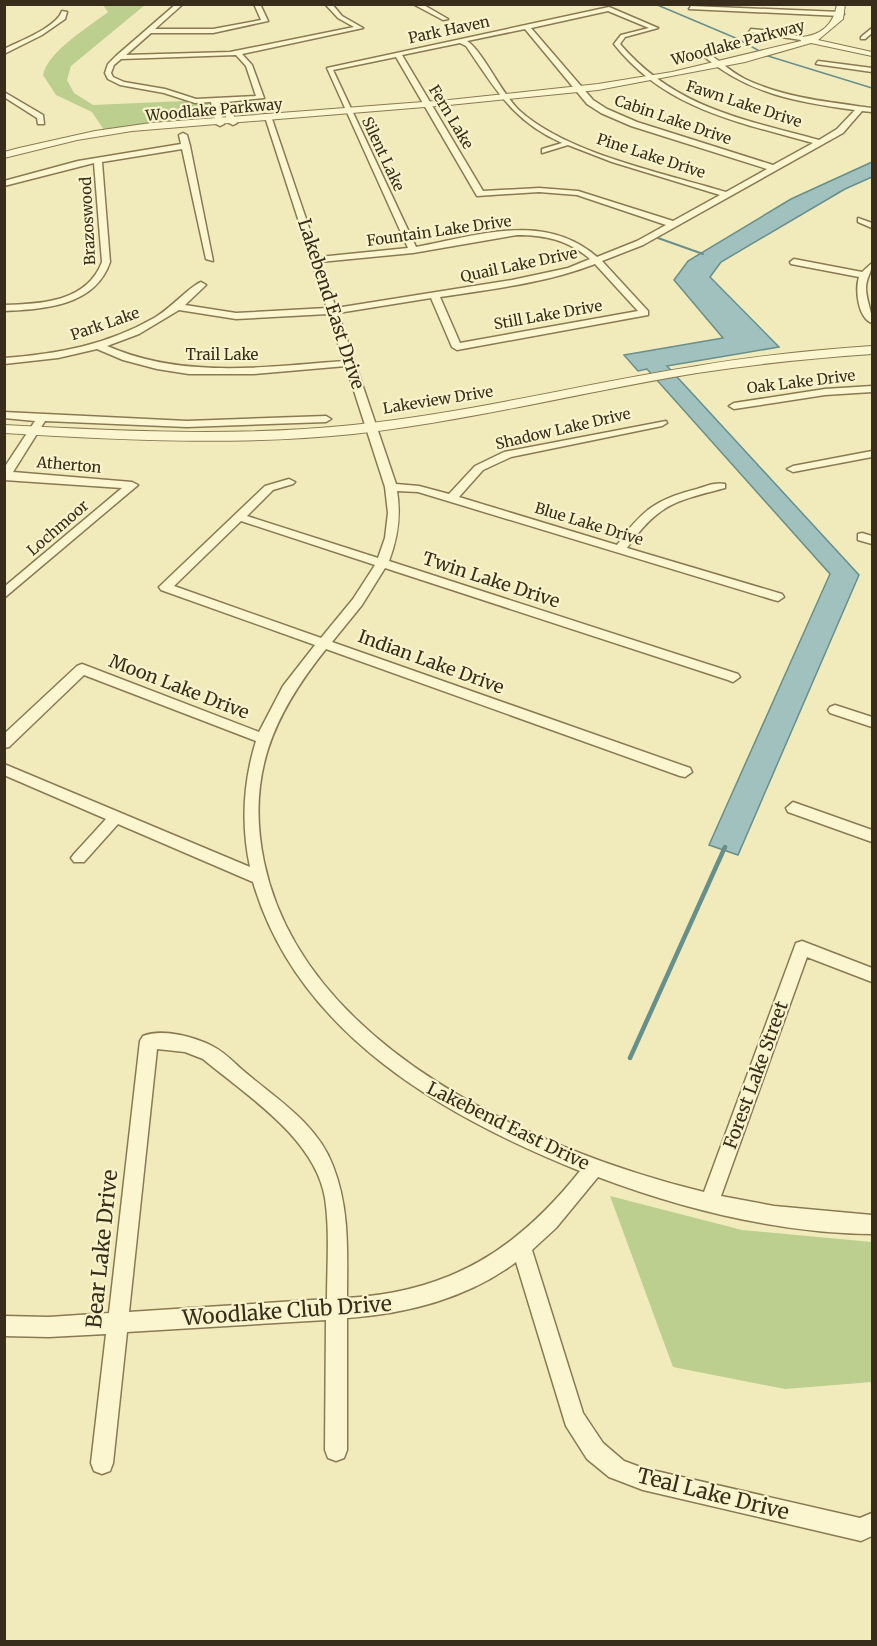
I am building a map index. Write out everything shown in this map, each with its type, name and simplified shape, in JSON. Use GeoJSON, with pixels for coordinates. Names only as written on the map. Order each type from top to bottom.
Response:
{"type":"FeatureCollection","features":[{"type":"Feature","properties":{"kind":"street"},"geometry":{"type":"LineString","coordinates":[[180,4],[118,57],[108,73],[115,81],[165,91],[187,100],[224,102],[260,98],[249,65],[238,53]]}},
{"type":"Feature","properties":{"kind":"street"},"geometry":{"type":"LineString","coordinates":[[149,32],[213,31],[265,21],[257,4]]}},
{"type":"Feature","properties":{"kind":"street"},"geometry":{"type":"LineString","coordinates":[[118,57],[238,53],[360,28],[340,17],[328,4]]}},
{"type":"Feature","properties":{"kind":"street"},"geometry":{"type":"LineString","coordinates":[[416,4],[445,20]]}},
{"type":"Feature","properties":{"kind":"street"},"geometry":{"type":"LineString","coordinates":[[691,8],[831,9],[841,14],[841,4]]}},
{"type":"Feature","properties":{"kind":"street","name":"Park Haven"},"geometry":{"type":"LineString","coordinates":[[329,69],[609,9],[655,28]]}},
{"type":"Feature","properties":{"kind":"street","name":"Woodlake Parkway"},"geometry":{"type":"LineString","coordinates":[[805,39],[821,27],[831,9]]}},
{"type":"Feature","properties":{"kind":"street"},"geometry":{"type":"LineString","coordinates":[[4,52],[45,30],[63,18],[64,12]]}},
{"type":"Feature","properties":{"kind":"street","name":"Woodlake Parkway"},"geometry":{"type":"LineString","coordinates":[[4,154],[112,131],[218,119],[268,118],[505,98],[583,90],[654,79],[767,51],[805,39],[831,29],[841,14]]}},
{"type":"Feature","properties":{"kind":"street","name":"Cabin Lake Drive"},"geometry":{"type":"LineString","coordinates":[[527,27],[596,106],[623,120],[773,168]]}},
{"type":"Feature","properties":{"kind":"street","name":"Fawn Lake Drive"},"geometry":{"type":"LineString","coordinates":[[655,28],[623,36],[617,44],[654,79],[675,95],[706,109],[819,142]]}},
{"type":"Feature","properties":{"kind":"street"},"geometry":{"type":"LineString","coordinates":[[873,30],[863,38],[873,40]]}},
{"type":"Feature","properties":{"kind":"street"},"geometry":{"type":"LineString","coordinates":[[751,31],[785,34],[873,54]]}},
{"type":"Feature","properties":{"kind":"street","name":"Pine Lake Drive"},"geometry":{"type":"LineString","coordinates":[[461,41],[468,45],[505,98],[527,120],[568,143],[725,194]]}},
{"type":"Feature","properties":{"kind":"street","name":"Woodlake Parkway"},"geometry":{"type":"LineString","coordinates":[[703,53],[714,64]]}},
{"type":"Feature","properties":{"kind":"street","name":"Fern Lake"},"geometry":{"type":"LineString","coordinates":[[398,54],[480,194],[536,190],[578,193],[673,224]]}},
{"type":"Feature","properties":{"kind":"street"},"geometry":{"type":"LineString","coordinates":[[818,63],[873,70]]}},
{"type":"Feature","properties":{"kind":"street"},"geometry":{"type":"LineString","coordinates":[[714,64],[753,87],[793,99],[873,110]]}},
{"type":"Feature","properties":{"kind":"street","name":"Silent Lake"},"geometry":{"type":"LineString","coordinates":[[329,69],[413,250]]}},
{"type":"Feature","properties":{"kind":"street"},"geometry":{"type":"LineString","coordinates":[[793,99],[800,93]]}},
{"type":"Feature","properties":{"kind":"street"},"geometry":{"type":"LineString","coordinates":[[4,94],[40,117],[41,122]]}},
{"type":"Feature","properties":{"kind":"street"},"geometry":{"type":"LineString","coordinates":[[214,102],[218,119]]}},
{"type":"Feature","properties":{"kind":"street"},"geometry":{"type":"LineString","coordinates":[[224,102],[231,118]]}},
{"type":"Feature","properties":{"kind":"street","name":"Quail Lake Drive"},"geometry":{"type":"LineString","coordinates":[[178,307],[236,316],[333,311],[550,276],[596,262],[673,224],[845,127],[860,109]]}},
{"type":"Feature","properties":{"kind":"street","name":"Lakebend East Drive"},"geometry":{"type":"LineString","coordinates":[[268,118],[391,487],[394,518],[383,564],[370,587],[292,683],[264,739],[255,767],[251,799],[251,831],[259,878],[280,933],[300,968],[326,1001],[357,1033],[393,1064],[434,1091],[522,1137],[594,1168],[709,1203],[762,1214],[838,1224],[873,1225]]}},
{"type":"Feature","properties":{"kind":"street","name":"Woodlake Parkway"},"geometry":{"type":"LineString","coordinates":[[4,160],[114,135],[218,119]]}},
{"type":"Feature","properties":{"kind":"street"},"geometry":{"type":"LineString","coordinates":[[183,135],[210,259]]}},
{"type":"Feature","properties":{"kind":"street","name":"Pine Lake Drive"},"geometry":{"type":"LineString","coordinates":[[545,151],[568,143]]}},
{"type":"Feature","properties":{"kind":"street"},"geometry":{"type":"LineString","coordinates":[[4,184],[98,159],[186,146]]}},
{"type":"Feature","properties":{"kind":"street","name":"Brazoswood"},"geometry":{"type":"LineString","coordinates":[[4,308],[35,306],[64,299],[88,288],[104,273],[106,262],[98,159]]}},
{"type":"Feature","properties":{"kind":"street"},"geometry":{"type":"LineString","coordinates":[[861,220],[873,226]]}},
{"type":"Feature","properties":{"kind":"street","name":"Fountain Lake Drive"},"geometry":{"type":"LineString","coordinates":[[316,260],[413,250],[495,235],[531,233],[571,242],[584,250],[645,313]]}},
{"type":"Feature","properties":{"kind":"street"},"geometry":{"type":"LineString","coordinates":[[794,262],[863,275]]}},
{"type":"Feature","properties":{"kind":"street"},"geometry":{"type":"LineString","coordinates":[[873,266],[863,275],[861,296],[873,320]]}},
{"type":"Feature","properties":{"kind":"street","name":"Park Lake"},"geometry":{"type":"LineString","coordinates":[[4,361],[59,354],[97,345],[151,324],[178,307],[201,285]]}},
{"type":"Feature","properties":{"kind":"street","name":"Still Lake Drive"},"geometry":{"type":"LineString","coordinates":[[435,296],[457,347],[645,313]]}},
{"type":"Feature","properties":{"kind":"street","name":"Trail Lake"},"geometry":{"type":"LineString","coordinates":[[97,345],[132,361],[184,370],[265,369],[351,363]]}},
{"type":"Feature","properties":{"kind":"street","name":"Lakeview Drive"},"geometry":{"type":"LineString","coordinates":[[4,429],[39,425],[222,437],[371,427],[486,410],[764,358],[873,350]]}},
{"type":"Feature","properties":{"kind":"street","name":"Oak Lake Drive"},"geometry":{"type":"LineString","coordinates":[[734,406],[825,392],[873,389]]}},
{"type":"Feature","properties":{"kind":"street"},"geometry":{"type":"LineString","coordinates":[[4,415],[39,425],[187,424],[326,419]]}},
{"type":"Feature","properties":{"kind":"street","name":"Shadow Lake Drive"},"geometry":{"type":"LineString","coordinates":[[451,499],[479,468],[508,454],[662,423]]}},
{"type":"Feature","properties":{"kind":"street"},"geometry":{"type":"LineString","coordinates":[[6,476],[39,425]]}},
{"type":"Feature","properties":{"kind":"street"},"geometry":{"type":"LineString","coordinates":[[793,470],[873,454]]}},
{"type":"Feature","properties":{"kind":"street","name":"Atherton"},"geometry":{"type":"LineString","coordinates":[[6,476],[132,485]]}},
{"type":"Feature","properties":{"kind":"street"},"geometry":{"type":"LineString","coordinates":[[239,517],[269,488],[289,482]]}},
{"type":"Feature","properties":{"kind":"street","name":"Lochmoor"},"geometry":{"type":"LineString","coordinates":[[4,594],[132,485]]}},
{"type":"Feature","properties":{"kind":"street"},"geometry":{"type":"LineString","coordinates":[[620,549],[639,521],[657,506],[682,495],[721,486]]}},
{"type":"Feature","properties":{"kind":"street","name":"Blue Lake Drive"},"geometry":{"type":"LineString","coordinates":[[391,487],[419,489],[778,597]]}},
{"type":"Feature","properties":{"kind":"street","name":"Twin Lake Drive"},"geometry":{"type":"LineString","coordinates":[[239,517],[733,677]]}},
{"type":"Feature","properties":{"kind":"street","name":"Indian Lake Drive"},"geometry":{"type":"LineString","coordinates":[[239,517],[165,587],[686,772]]}},
{"type":"Feature","properties":{"kind":"street","name":"Moon Lake Drive"},"geometry":{"type":"LineString","coordinates":[[4,743],[82,669],[264,739]]}},
{"type":"Feature","properties":{"kind":"street"},"geometry":{"type":"LineString","coordinates":[[835,710],[873,722]]}},
{"type":"Feature","properties":{"kind":"street"},"geometry":{"type":"LineString","coordinates":[[4,769],[259,878]]}},
{"type":"Feature","properties":{"kind":"street"},"geometry":{"type":"LineString","coordinates":[[793,808],[873,837]]}},
{"type":"Feature","properties":{"kind":"street"},"geometry":{"type":"LineString","coordinates":[[79,858],[116,817]]}},
{"type":"Feature","properties":{"kind":"street","name":"Forest Lake Street"},"geometry":{"type":"LineString","coordinates":[[709,1203],[802,948],[873,975]]}},
{"type":"Feature","properties":{"kind":"street","name":"Bear Lake Drive"},"geometry":{"type":"LineString","coordinates":[[102,1463],[149,1041],[186,1044],[209,1053],[295,1125],[308,1140],[324,1166],[334,1196],[337,1228],[338,1309]]}},
{"type":"Feature","properties":{"kind":"street","name":"Woodlake Club Drive"},"geometry":{"type":"LineString","coordinates":[[4,1326],[49,1327],[380,1306],[443,1291],[481,1274],[521,1248],[574,1195],[594,1168]]}},
{"type":"Feature","properties":{"kind":"street","name":"Teal Lake Drive"},"geometry":{"type":"LineString","coordinates":[[521,1248],[574,1418],[595,1451],[617,1469],[643,1479],[861,1530],[873,1524]]}},
{"type":"Feature","properties":{"kind":"street"},"geometry":{"type":"LineString","coordinates":[[336,1450],[338,1309]]}},
{"type":"Feature","properties":{"kind":"green space"},"geometry":{"type":"Polygon","coordinates":[[[103,5],[145,5],[71,66],[67,80],[74,93],[93,105],[184,101],[208,104],[212,119],[104,130],[92,112],[56,95],[43,75],[46,66],[70,40],[108,12],[103,5]]]}},
{"type":"Feature","properties":{"kind":"green space"},"geometry":{"type":"Polygon","coordinates":[[[610,1196],[742,1230],[872,1242],[872,1382],[785,1389],[673,1367],[610,1196]]]}},
{"type":"Feature","properties":{"kind":"water"},"geometry":{"type":"Polygon","coordinates":[[[872,162],[872,177],[845,189],[721,262],[710,277],[779,347],[667,366],[859,575],[738,855],[709,845],[830,574],[647,369],[638,371],[624,355],[723,338],[674,280],[688,261],[791,199],[872,162]]]}},
{"type":"Feature","properties":{"kind":"waterway"},"geometry":{"type":"LineString","coordinates":[[655,4],[738,39],[768,56],[872,88]]}},
{"type":"Feature","properties":{"kind":"waterway"},"geometry":{"type":"LineString","coordinates":[[658,238],[703,254]]}},
{"type":"Feature","properties":{"kind":"waterway"},"geometry":{"type":"LineString","coordinates":[[630,1058],[725,847]]}}]}
